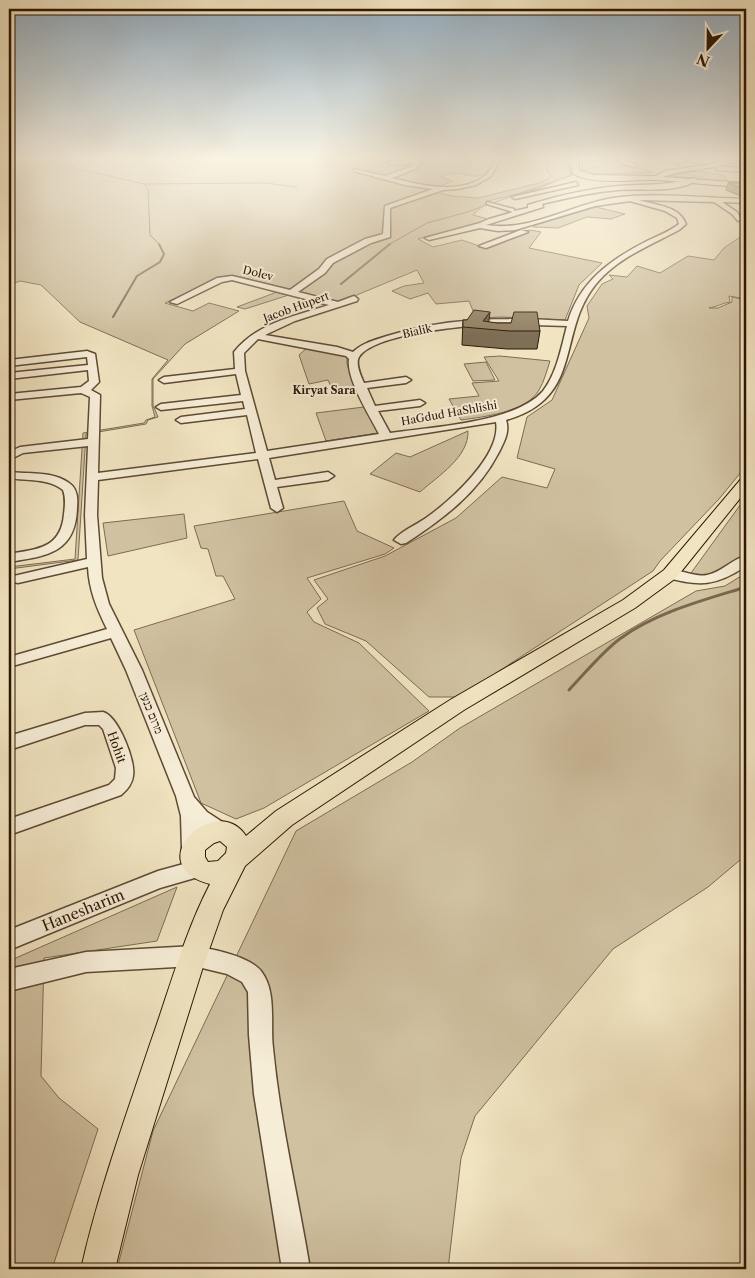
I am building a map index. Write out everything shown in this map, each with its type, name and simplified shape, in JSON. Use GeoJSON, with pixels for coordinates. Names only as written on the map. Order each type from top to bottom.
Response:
{"type":"FeatureCollection","features":[{"type":"Feature","properties":{"kind":"main road"},"geometry":{"type":"LineString","coordinates":[[196,861],[216,873],[229,867],[284,818],[489,684],[629,604],[670,574],[746,482]]}},
{"type":"Feature","properties":{"kind":"main road"},"geometry":{"type":"LineString","coordinates":[[207,920],[208,890],[196,861],[200,838],[206,834],[260,829],[284,818]]}},
{"type":"Feature","properties":{"kind":"main road"},"geometry":{"type":"LineString","coordinates":[[98,1269],[122,1176],[194,956],[220,887],[236,860],[238,845],[225,833]]}},
{"type":"Feature","properties":{"kind":"street"},"geometry":{"type":"LineString","coordinates":[[292,293],[322,271],[330,261],[368,241],[386,235],[387,217]]}},
{"type":"Feature","properties":{"kind":"street"},"geometry":{"type":"LineString","coordinates":[[429,238],[508,217]]}},
{"type":"Feature","properties":{"kind":"street"},"geometry":{"type":"LineString","coordinates":[[482,225],[484,227],[501,228],[528,224],[551,217]]}},
{"type":"Feature","properties":{"kind":"street","name":"HaGdud HaShlishi"},"geometry":{"type":"LineString","coordinates":[[93,477],[264,455],[500,418],[528,408],[547,394],[556,378],[581,300],[604,270],[614,262],[677,229],[683,224],[679,217]]}},
{"type":"Feature","properties":{"kind":"street"},"geometry":{"type":"LineString","coordinates":[[483,246],[527,230],[528,224]]}},
{"type":"Feature","properties":{"kind":"street","name":"Dolev"},"geometry":{"type":"LineString","coordinates":[[174,302],[226,278],[239,279],[339,305]]}},
{"type":"Feature","properties":{"kind":"street","name":"Jacob Hupert"},"geometry":{"type":"LineString","coordinates":[[264,455],[240,371],[239,352],[256,336],[296,318],[339,305],[354,298]]}},
{"type":"Feature","properties":{"kind":"street","name":"Bialik"},"geometry":{"type":"LineString","coordinates":[[354,358],[364,349],[374,344],[406,333],[441,325],[507,320],[572,324]]}},
{"type":"Feature","properties":{"kind":"street"},"geometry":{"type":"LineString","coordinates":[[256,336],[337,350],[349,354],[354,358],[353,363],[361,386],[386,436]]}},
{"type":"Feature","properties":{"kind":"street"},"geometry":{"type":"LineString","coordinates":[[9,362],[87,354],[92,356],[94,382],[84,390]]}},
{"type":"Feature","properties":{"kind":"street"},"geometry":{"type":"LineString","coordinates":[[9,376],[93,367]]}},
{"type":"Feature","properties":{"kind":"street"},"geometry":{"type":"LineString","coordinates":[[164,380],[240,371]]}},
{"type":"Feature","properties":{"kind":"street"},"geometry":{"type":"LineString","coordinates":[[361,386],[406,380]]}},
{"type":"Feature","properties":{"kind":"street"},"geometry":{"type":"LineString","coordinates":[[9,397],[84,390],[95,394],[93,477]]}},
{"type":"Feature","properties":{"kind":"street"},"geometry":{"type":"LineString","coordinates":[[161,406],[248,397]]}},
{"type":"Feature","properties":{"kind":"street"},"geometry":{"type":"LineString","coordinates":[[373,409],[420,403]]}},
{"type":"Feature","properties":{"kind":"street"},"geometry":{"type":"LineString","coordinates":[[181,420],[252,411]]}},
{"type":"Feature","properties":{"kind":"street"},"geometry":{"type":"LineString","coordinates":[[401,540],[424,526],[451,504],[482,473],[490,462],[503,430],[500,418]]}},
{"type":"Feature","properties":{"kind":"street"},"geometry":{"type":"LineString","coordinates":[[9,456],[20,450],[94,442]]}},
{"type":"Feature","properties":{"kind":"street"},"geometry":{"type":"LineString","coordinates":[[264,455],[277,508]]}},
{"type":"Feature","properties":{"kind":"street"},"geometry":{"type":"LineString","coordinates":[[9,476],[46,479],[67,486],[71,495],[71,524],[68,535],[54,547],[9,558]]}},
{"type":"Feature","properties":{"kind":"street"},"geometry":{"type":"LineString","coordinates":[[271,484],[328,476]]}},
{"type":"Feature","properties":{"kind":"street","name":"מרום כנען"},"geometry":{"type":"LineString","coordinates":[[93,477],[91,515],[93,562],[102,604],[134,670],[185,796],[190,816],[196,861]]}},
{"type":"Feature","properties":{"kind":"street"},"geometry":{"type":"LineString","coordinates":[[670,574],[689,579],[712,580],[746,560]]}},
{"type":"Feature","properties":{"kind":"street"},"geometry":{"type":"LineString","coordinates":[[18,579],[93,562]]}},
{"type":"Feature","properties":{"kind":"street"},"geometry":{"type":"LineString","coordinates":[[9,662],[116,632]]}},
{"type":"Feature","properties":{"kind":"street","name":"Hohit"},"geometry":{"type":"LineString","coordinates":[[9,743],[85,719],[103,718],[110,726],[125,768],[125,775],[122,785],[115,790],[9,827]]}},
{"type":"Feature","properties":{"kind":"street","name":"מרום כנען"},"geometry":{"type":"LineString","coordinates":[[185,796],[200,818],[225,833]]}},
{"type":"Feature","properties":{"kind":"street","name":"Hanesharim"},"geometry":{"type":"LineString","coordinates":[[9,940],[158,880],[196,861]]}},
{"type":"Feature","properties":{"kind":"street"},"geometry":{"type":"LineString","coordinates":[[9,980],[86,962],[194,956],[210,958],[241,970],[253,977],[259,989],[259,1032],[267,1099],[296,1269]]}},
{"type":"Feature","properties":{"kind":"shaded area"},"geometry":{"type":"Polygon","coordinates":[[[9,217],[479,217],[488,219],[473,225],[418,239],[433,247],[462,240],[482,247],[530,230],[541,232],[529,248],[602,263],[579,285],[565,320],[502,317],[476,318],[469,301],[436,304],[428,293],[410,299],[392,291],[404,286],[424,283],[417,270],[340,302],[236,276],[221,277],[165,303],[193,311],[209,303],[239,311],[185,344],[153,379],[153,405],[158,417],[148,420],[146,424],[86,434],[78,560],[9,569],[9,567],[75,559],[83,433],[144,423],[146,420],[155,417],[152,406],[152,379],[168,360],[80,322],[41,285],[20,281],[9,285],[9,217]]]}},
{"type":"Feature","properties":{"kind":"shaded area"},"geometry":{"type":"Polygon","coordinates":[[[564,217],[618,217],[611,219],[587,217],[558,228],[533,227],[564,217]]]}},
{"type":"Feature","properties":{"kind":"shaded area"},"geometry":{"type":"Polygon","coordinates":[[[746,233],[746,299],[729,296],[730,302],[709,308],[718,308],[732,302],[732,297],[746,300],[746,466],[719,499],[660,561],[653,571],[459,697],[429,697],[366,641],[325,624],[317,608],[328,599],[314,580],[385,556],[456,518],[502,477],[547,488],[555,469],[517,458],[527,417],[552,400],[589,318],[587,306],[602,284],[613,279],[609,275],[627,277],[637,266],[660,273],[688,256],[714,260],[724,248],[746,233]]]}},
{"type":"Feature","properties":{"kind":"shaded area"},"geometry":{"type":"Polygon","coordinates":[[[277,292],[289,295],[245,309],[237,307],[277,292]]]}},
{"type":"Feature","properties":{"kind":"shaded area"},"geometry":{"type":"Polygon","coordinates":[[[308,347],[347,357],[347,364],[357,390],[334,393],[328,380],[309,384],[299,355],[308,347]]]}},
{"type":"Feature","properties":{"kind":"shaded area"},"geometry":{"type":"Polygon","coordinates":[[[500,356],[550,361],[539,390],[525,404],[515,408],[492,415],[461,420],[449,399],[479,396],[472,383],[499,381],[484,357],[500,356]]]}},
{"type":"Feature","properties":{"kind":"shaded area"},"geometry":{"type":"Polygon","coordinates":[[[486,362],[495,380],[473,381],[464,364],[486,362]]]}},
{"type":"Feature","properties":{"kind":"shaded area"},"geometry":{"type":"Polygon","coordinates":[[[364,407],[378,433],[326,441],[316,413],[364,407]]]}},
{"type":"Feature","properties":{"kind":"shaded area"},"geometry":{"type":"Polygon","coordinates":[[[468,431],[467,440],[458,458],[420,492],[370,474],[396,453],[410,457],[468,431]]]}},
{"type":"Feature","properties":{"kind":"shaded area"},"geometry":{"type":"Polygon","coordinates":[[[746,497],[746,566],[717,581],[691,573],[746,497]]]}},
{"type":"Feature","properties":{"kind":"shaded area"},"geometry":{"type":"Polygon","coordinates":[[[344,501],[357,531],[394,548],[385,554],[307,578],[321,599],[307,612],[314,622],[359,643],[429,711],[264,808],[236,819],[201,803],[134,630],[235,599],[223,576],[216,576],[208,549],[201,548],[194,526],[344,501]]]}},
{"type":"Feature","properties":{"kind":"shaded area"},"geometry":{"type":"Polygon","coordinates":[[[184,514],[187,538],[108,556],[103,523],[184,514]]]}},
{"type":"Feature","properties":{"kind":"shaded area"},"geometry":{"type":"Polygon","coordinates":[[[746,573],[746,855],[708,887],[613,949],[475,1116],[461,1158],[448,1269],[117,1269],[153,1131],[296,831],[412,762],[460,728],[696,591],[725,586],[746,573]]]}},
{"type":"Feature","properties":{"kind":"shaded area"},"geometry":{"type":"Polygon","coordinates":[[[177,887],[157,941],[44,958],[41,1076],[59,1098],[98,1129],[52,1269],[9,1269],[9,961],[177,887]]]}},
{"type":"Feature","properties":{"kind":"building"},"geometry":{"type":"Polygon","coordinates":[[[474,310],[490,312],[483,321],[497,323],[511,323],[514,312],[537,312],[540,331],[509,331],[463,327],[463,320],[467,320],[474,310]]]}},
{"type":"Feature","properties":{"kind":"waterway"},"geometry":{"type":"LineString","coordinates":[[149,217],[150,235],[159,244]]}},
{"type":"Feature","properties":{"kind":"waterway"},"geometry":{"type":"LineString","coordinates":[[388,245],[427,223],[451,217]]}},
{"type":"Feature","properties":{"kind":"waterway"},"geometry":{"type":"LineString","coordinates":[[113,317],[137,276],[160,262],[164,254],[159,244]]}},
{"type":"Feature","properties":{"kind":"waterway"},"geometry":{"type":"LineString","coordinates":[[341,284],[390,244]]}},
{"type":"Feature","properties":{"kind":"waterway"},"geometry":{"type":"LineString","coordinates":[[569,690],[608,649],[635,629],[665,614],[746,587]]}},
{"type":"Feature","properties":{"kind":"district","name":"Kiryat Sara"},"geometry":{"type":"Point","coordinates":[324,390]}}]}
